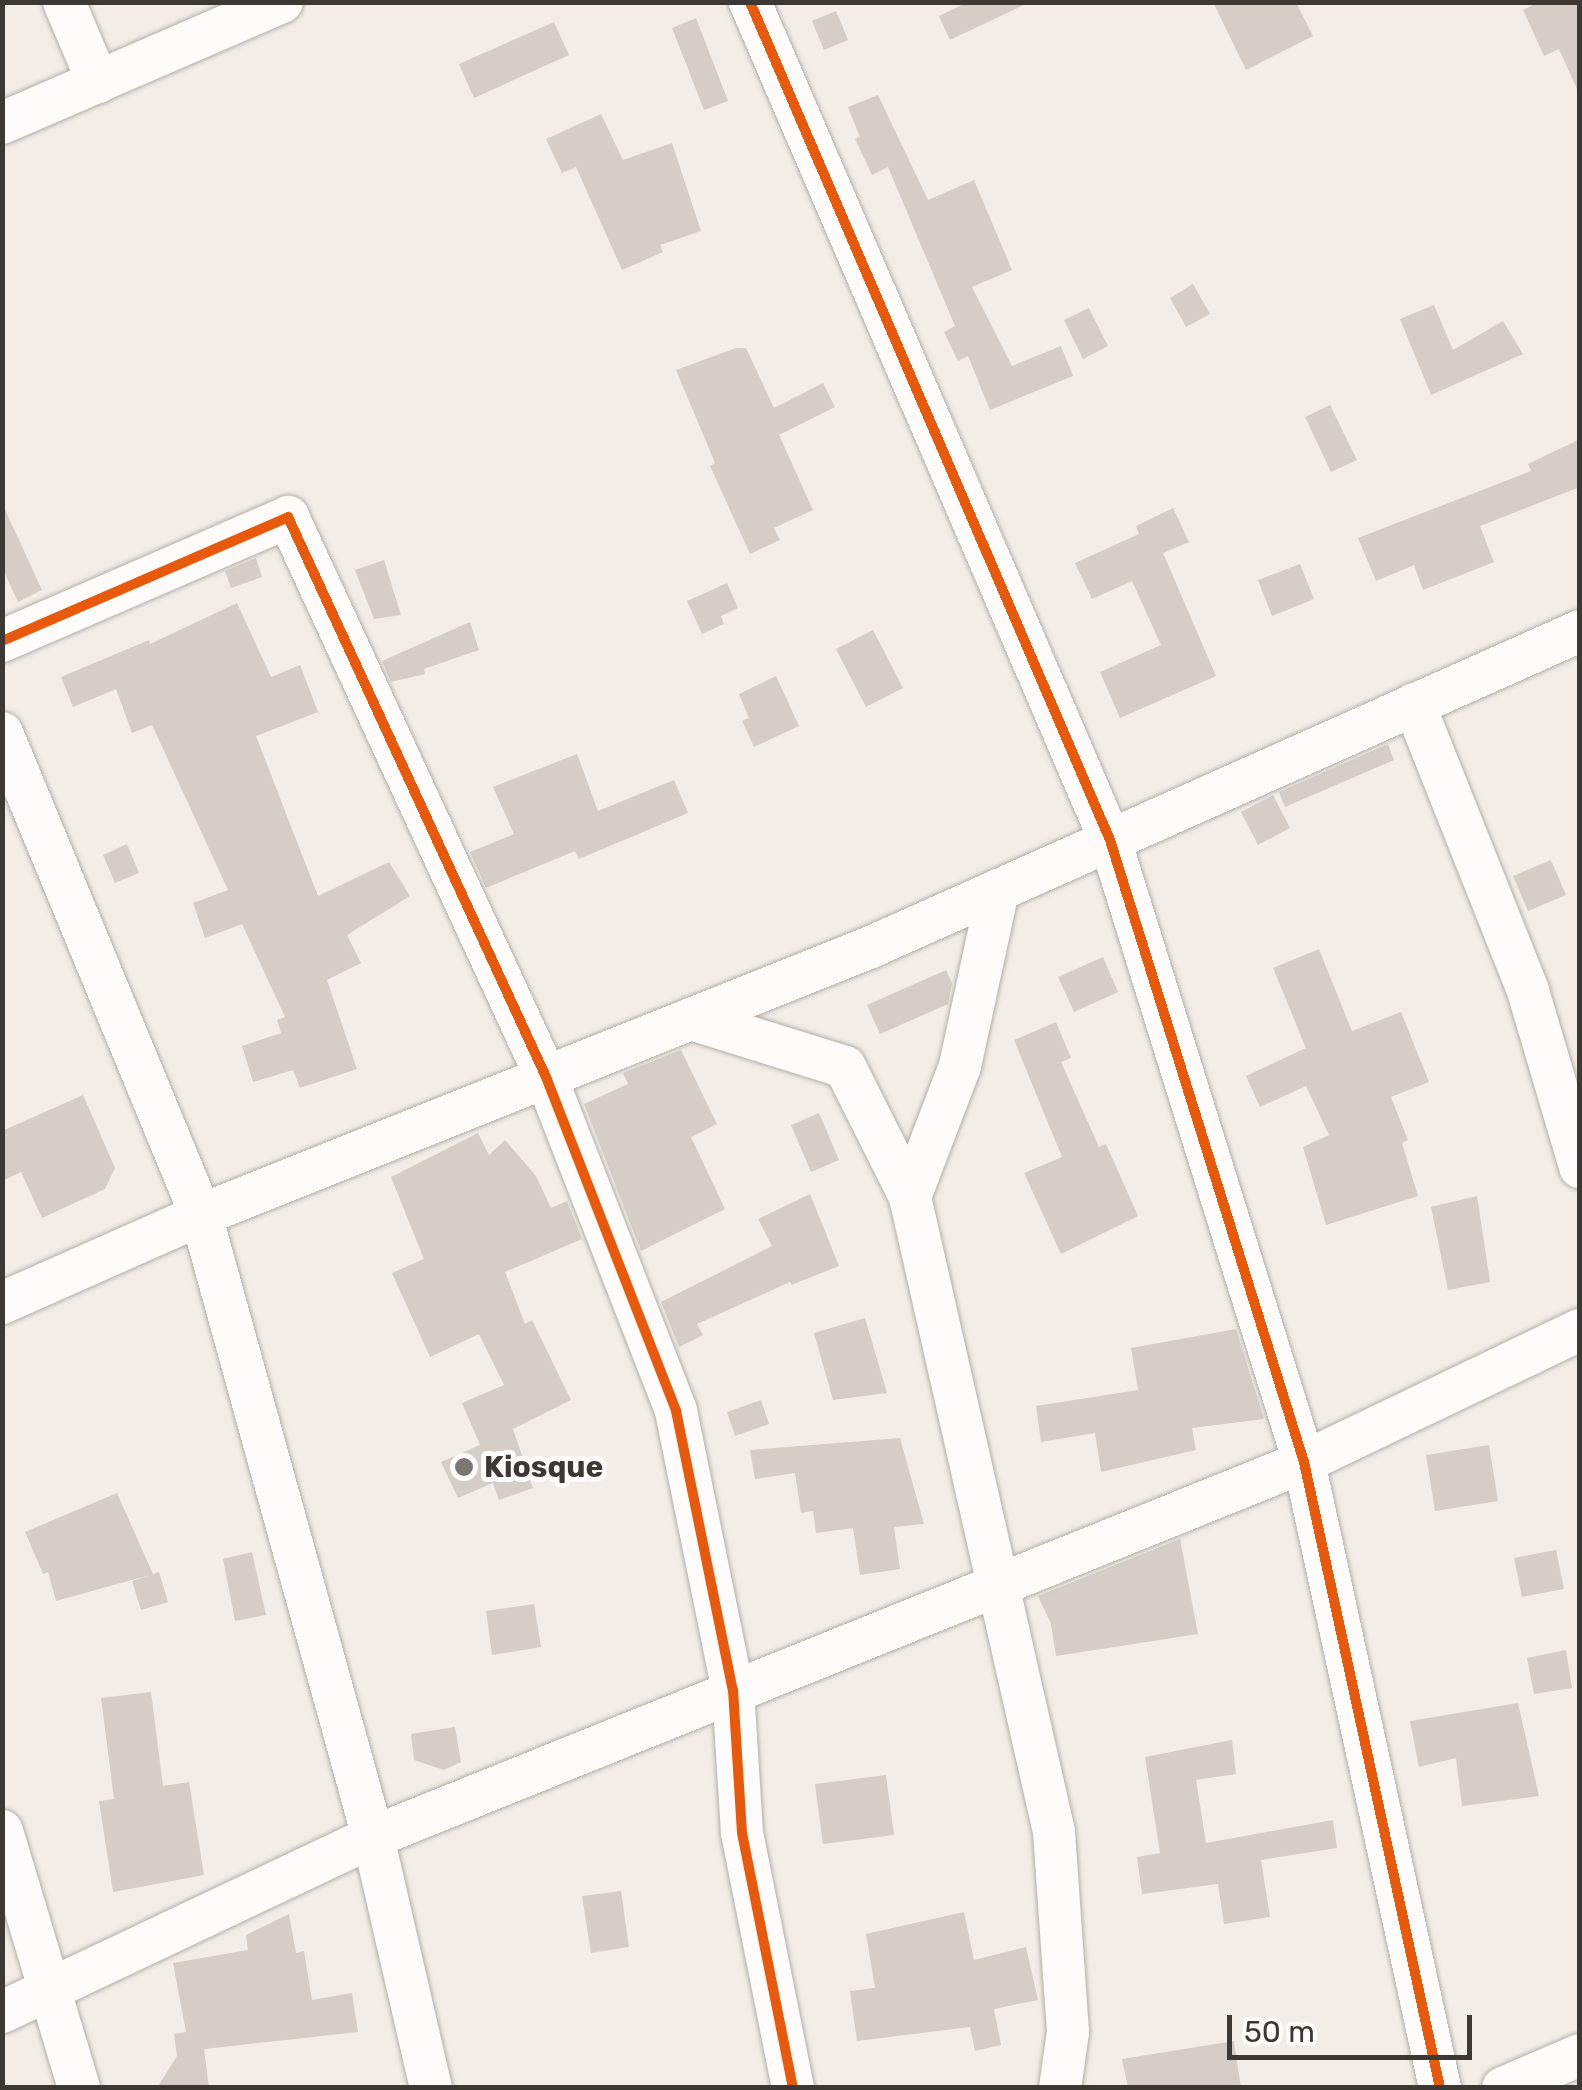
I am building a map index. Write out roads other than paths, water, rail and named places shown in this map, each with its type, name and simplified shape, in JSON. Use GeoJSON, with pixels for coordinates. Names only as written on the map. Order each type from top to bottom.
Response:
{"type":"FeatureCollection","features":[{"type":"Feature","properties":{"kind":"street"},"geometry":{"type":"LineString","coordinates":[[64,2],[98,82]]}},
{"type":"Feature","properties":{"kind":"street"},"geometry":{"type":"LineString","coordinates":[[2,123],[282,2]]}},
{"type":"Feature","properties":{"kind":"street"},"geometry":{"type":"LineString","coordinates":[[750,2],[1110,840],[1304,1462],[1440,2088]]}},
{"type":"Feature","properties":{"kind":"street"},"geometry":{"type":"LineString","coordinates":[[2,640],[288,517],[546,1077],[676,1411],[732,1690],[742,1833],[793,2088]]}},
{"type":"Feature","properties":{"kind":"street"},"geometry":{"type":"LineString","coordinates":[[2,1302],[201,1216],[691,1019],[998,890],[1580,631]]}},
{"type":"Feature","properties":{"kind":"street"},"geometry":{"type":"LineString","coordinates":[[1414,704],[1533,1007],[1580,1166]]}},
{"type":"Feature","properties":{"kind":"street"},"geometry":{"type":"LineString","coordinates":[[2,733],[201,1216],[374,1837],[432,2088]]}},
{"type":"Feature","properties":{"kind":"street"},"geometry":{"type":"LineString","coordinates":[[910,1197],[960,1066],[998,890]]}},
{"type":"Feature","properties":{"kind":"street"},"geometry":{"type":"LineString","coordinates":[[691,1019],[845,1067],[910,1197],[1054,1832],[1068,2032],[1060,2088]]}},
{"type":"Feature","properties":{"kind":"street"},"geometry":{"type":"LineString","coordinates":[[2,2012],[374,1837],[1304,1462],[1580,1330]]}},
{"type":"Feature","properties":{"kind":"street"},"geometry":{"type":"LineString","coordinates":[[2,1830],[79,2088]]}},
{"type":"Feature","properties":{"kind":"street"},"geometry":{"type":"LineString","coordinates":[[1503,2088],[1580,2055]]}},
{"type":"Feature","properties":{"kind":"place","name":"Kiosque"},"geometry":{"type":"Point","coordinates":[464,1467]}}]}
